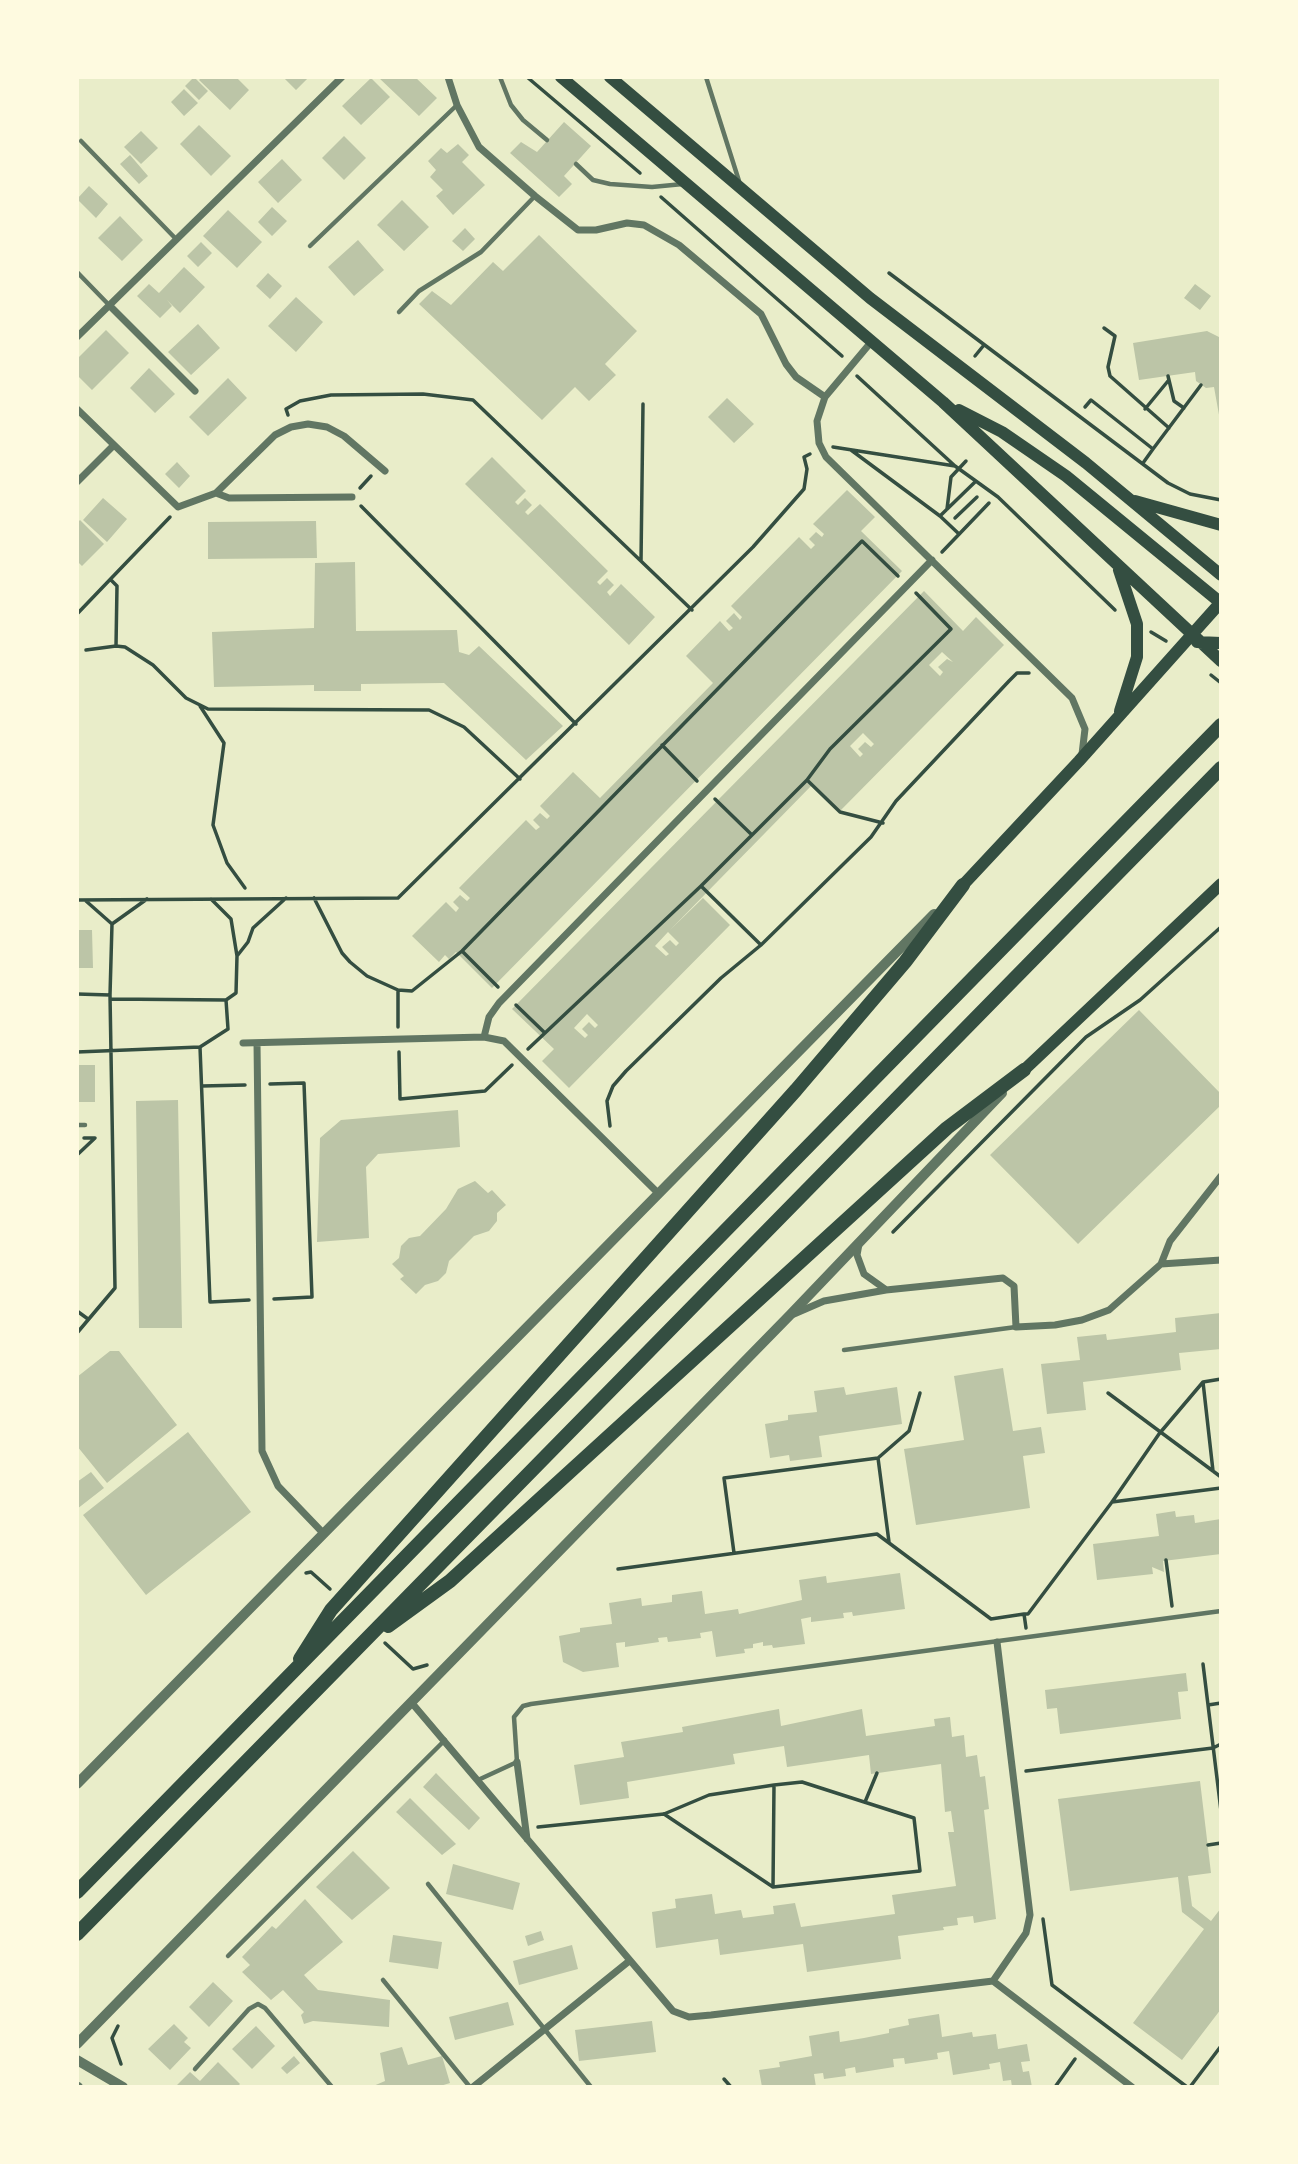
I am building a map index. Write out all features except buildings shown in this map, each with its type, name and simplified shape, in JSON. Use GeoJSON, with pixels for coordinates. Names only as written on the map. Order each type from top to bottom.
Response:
{"type":"FeatureCollection","features":[{"type":"Feature","properties":{"kind":"highway"},"geometry":{"type":"LineString","coordinates":[[77,1892],[1221,725]]}},
{"type":"Feature","properties":{"kind":"highway"},"geometry":{"type":"LineString","coordinates":[[77,1934],[1221,768]]}},
{"type":"Feature","properties":{"kind":"highway"},"geometry":{"type":"LineString","coordinates":[[293,1672],[310,1639],[331,1610],[796,1090],[905,962],[963,885]]}},
{"type":"Feature","properties":{"kind":"highway"},"geometry":{"type":"LineString","coordinates":[[354,1652],[450,1581],[947,1128],[1024,1070]]}},
{"type":"Feature","properties":{"kind":"main road"},"geometry":{"type":"LineString","coordinates":[[561,77],[943,402],[1175,621],[1207,642],[1221,661]]}},
{"type":"Feature","properties":{"kind":"main road"},"geometry":{"type":"LineString","coordinates":[[610,77],[905,327],[1131,500],[1221,575]]}},
{"type":"Feature","properties":{"kind":"main road"},"geometry":{"type":"LineString","coordinates":[[943,402],[1002,432],[1066,476],[1221,602],[1207,642]]}},
{"type":"Feature","properties":{"kind":"main road"},"geometry":{"type":"LineString","coordinates":[[1131,500],[1221,525]]}},
{"type":"Feature","properties":{"kind":"main road"},"geometry":{"type":"LineString","coordinates":[[1118,566],[1137,624],[1138,637],[1137,657],[1118,716]]}},
{"type":"Feature","properties":{"kind":"main road"},"geometry":{"type":"LineString","coordinates":[[963,885],[1079,761],[1180,647],[1207,642]]}},
{"type":"Feature","properties":{"kind":"main road"},"geometry":{"type":"LineString","coordinates":[[1024,1070],[1221,884]]}},
{"type":"Feature","properties":{"kind":"street"},"geometry":{"type":"LineString","coordinates":[[77,337],[342,77]]}},
{"type":"Feature","properties":{"kind":"street"},"geometry":{"type":"LineString","coordinates":[[448,77],[457,105],[479,147],[535,196],[578,230],[635,223],[654,229],[672,240],[761,314],[786,364],[796,377],[825,397]]}},
{"type":"Feature","properties":{"kind":"street"},"geometry":{"type":"LineString","coordinates":[[109,305],[195,391]]}},
{"type":"Feature","properties":{"kind":"street"},"geometry":{"type":"LineString","coordinates":[[872,341],[825,397],[817,421],[822,449],[831,463],[1072,698],[1085,729],[1079,761]]}},
{"type":"Feature","properties":{"kind":"street"},"geometry":{"type":"LineString","coordinates":[[77,409],[178,507],[216,493],[275,435],[291,427],[308,424],[327,426],[344,436],[383,468]]}},
{"type":"Feature","properties":{"kind":"street"},"geometry":{"type":"LineString","coordinates":[[77,482],[114,445]]}},
{"type":"Feature","properties":{"kind":"street"},"geometry":{"type":"LineString","coordinates":[[216,493],[229,498],[352,497]]}},
{"type":"Feature","properties":{"kind":"street"},"geometry":{"type":"LineString","coordinates":[[484,1037],[489,1017],[499,1003],[932,560]]}},
{"type":"Feature","properties":{"kind":"street"},"geometry":{"type":"LineString","coordinates":[[77,1784],[963,885]]}},
{"type":"Feature","properties":{"kind":"street"},"geometry":{"type":"LineString","coordinates":[[243,1043],[484,1037],[504,1041],[658,1193]]}},
{"type":"Feature","properties":{"kind":"street"},"geometry":{"type":"LineString","coordinates":[[257,1043],[262,1451],[278,1486],[324,1534]]}},
{"type":"Feature","properties":{"kind":"street"},"geometry":{"type":"LineString","coordinates":[[77,2044],[790,1315],[1024,1070]]}},
{"type":"Feature","properties":{"kind":"street"},"geometry":{"type":"LineString","coordinates":[[790,1315],[824,1301],[886,1290],[1003,1278],[1014,1286],[1016,1327],[1082,1320],[1109,1310],[1161,1264],[1170,1241],[1221,1176]]}},
{"type":"Feature","properties":{"kind":"street"},"geometry":{"type":"LineString","coordinates":[[859,1242],[857,1255],[864,1274],[886,1290]]}},
{"type":"Feature","properties":{"kind":"street"},"geometry":{"type":"LineString","coordinates":[[1161,1264],[1221,1260]]}},
{"type":"Feature","properties":{"kind":"street"},"geometry":{"type":"LineString","coordinates":[[993,1981],[1026,1933],[1030,1915],[997,1642]]}},
{"type":"Feature","properties":{"kind":"street"},"geometry":{"type":"LineString","coordinates":[[411,1702],[664,2004],[683,2016],[993,1981],[1132,2087]]}},
{"type":"Feature","properties":{"kind":"street"},"geometry":{"type":"LineString","coordinates":[[517,1762],[527,1840]]}},
{"type":"Feature","properties":{"kind":"street"},"geometry":{"type":"LineString","coordinates":[[472,2087],[628,1962]]}},
{"type":"Feature","properties":{"kind":"street"},"geometry":{"type":"LineString","coordinates":[[77,2060],[123,2087]]}},
{"type":"Feature","properties":{"kind":"lane"},"geometry":{"type":"LineString","coordinates":[[500,77],[511,105],[547,140]]}},
{"type":"Feature","properties":{"kind":"lane"},"geometry":{"type":"LineString","coordinates":[[706,77],[741,189]]}},
{"type":"Feature","properties":{"kind":"lane"},"geometry":{"type":"LineString","coordinates":[[310,246],[457,105]]}},
{"type":"Feature","properties":{"kind":"lane"},"geometry":{"type":"LineString","coordinates":[[81,141],[176,239]]}},
{"type":"Feature","properties":{"kind":"lane"},"geometry":{"type":"LineString","coordinates":[[576,164],[593,180],[652,187],[686,183]]}},
{"type":"Feature","properties":{"kind":"lane"},"geometry":{"type":"LineString","coordinates":[[399,312],[419,291],[481,252],[535,196]]}},
{"type":"Feature","properties":{"kind":"lane"},"geometry":{"type":"LineString","coordinates":[[77,272],[109,305]]}},
{"type":"Feature","properties":{"kind":"lane"},"geometry":{"type":"LineString","coordinates":[[77,1125],[85,1125]]}},
{"type":"Feature","properties":{"kind":"lane"},"geometry":{"type":"LineString","coordinates":[[844,1350],[1016,1327]]}},
{"type":"Feature","properties":{"kind":"lane"},"geometry":{"type":"LineString","coordinates":[[478,1780],[517,1762],[514,1717],[523,1706],[531,1704],[1221,1611]]}},
{"type":"Feature","properties":{"kind":"lane"},"geometry":{"type":"LineString","coordinates":[[228,1955],[445,1740]]}},
{"type":"Feature","properties":{"kind":"lane"},"geometry":{"type":"LineString","coordinates":[[428,1884],[592,2087]]}},
{"type":"Feature","properties":{"kind":"lane"},"geometry":{"type":"LineString","coordinates":[[383,1980],[472,2087]]}},
{"type":"Feature","properties":{"kind":"lane"},"geometry":{"type":"LineString","coordinates":[[195,2069],[250,2009],[258,2004],[265,2008],[332,2087]]}},
{"type":"Feature","properties":{"kind":"path"},"geometry":{"type":"LineString","coordinates":[[527,77],[838,350],[867,387],[957,467],[998,497],[1121,616]]}},
{"type":"Feature","properties":{"kind":"path"},"geometry":{"type":"LineString","coordinates":[[889,274],[1179,489],[1202,498],[1221,500]]}},
{"type":"Feature","properties":{"kind":"path"},"geometry":{"type":"LineString","coordinates":[[1104,328],[1115,336],[1108,367],[1110,376],[1169,428]]}},
{"type":"Feature","properties":{"kind":"path"},"geometry":{"type":"LineString","coordinates":[[975,356],[984,345]]}},
{"type":"Feature","properties":{"kind":"path"},"geometry":{"type":"LineString","coordinates":[[1145,409],[1168,378],[1174,401],[1184,408]]}},
{"type":"Feature","properties":{"kind":"path"},"geometry":{"type":"LineString","coordinates":[[1143,463],[1201,384]]}},
{"type":"Feature","properties":{"kind":"path"},"geometry":{"type":"LineString","coordinates":[[291,427],[286,409],[313,397],[423,394],[473,400],[692,610]]}},
{"type":"Feature","properties":{"kind":"path"},"geometry":{"type":"LineString","coordinates":[[1084,407],[1091,400],[1153,449]]}},
{"type":"Feature","properties":{"kind":"path"},"geometry":{"type":"LineString","coordinates":[[641,561],[643,404]]}},
{"type":"Feature","properties":{"kind":"path"},"geometry":{"type":"LineString","coordinates":[[77,900],[398,898],[692,610],[797,499],[806,479],[804,457],[822,449],[849,449],[957,467]]}},
{"type":"Feature","properties":{"kind":"path"},"geometry":{"type":"LineString","coordinates":[[849,449],[940,516],[959,534]]}},
{"type":"Feature","properties":{"kind":"path"},"geometry":{"type":"LineString","coordinates":[[947,509],[951,477],[957,467],[966,461]]}},
{"type":"Feature","properties":{"kind":"path"},"geometry":{"type":"LineString","coordinates":[[383,468],[352,497],[576,724]]}},
{"type":"Feature","properties":{"kind":"path"},"geometry":{"type":"LineString","coordinates":[[940,516],[975,482]]}},
{"type":"Feature","properties":{"kind":"path"},"geometry":{"type":"LineString","coordinates":[[956,518],[976,497]]}},
{"type":"Feature","properties":{"kind":"path"},"geometry":{"type":"LineString","coordinates":[[941,552],[989,503]]}},
{"type":"Feature","properties":{"kind":"path"},"geometry":{"type":"LineString","coordinates":[[77,614],[178,507]]}},
{"type":"Feature","properties":{"kind":"path"},"geometry":{"type":"LineString","coordinates":[[314,898],[342,953],[368,976],[398,990],[412,991],[462,951],[862,541],[898,576]]}},
{"type":"Feature","properties":{"kind":"path"},"geometry":{"type":"LineString","coordinates":[[111,580],[117,586],[116,646]]}},
{"type":"Feature","properties":{"kind":"path"},"geometry":{"type":"LineString","coordinates":[[536,1042],[702,886],[807,780],[831,749],[951,629],[919,596]]}},
{"type":"Feature","properties":{"kind":"path"},"geometry":{"type":"LineString","coordinates":[[1147,630],[1161,638],[1175,621]]}},
{"type":"Feature","properties":{"kind":"path"},"geometry":{"type":"LineString","coordinates":[[86,650],[125,647],[153,665],[186,698],[200,705],[221,709],[429,710],[464,727],[520,779]]}},
{"type":"Feature","properties":{"kind":"path"},"geometry":{"type":"LineString","coordinates":[[620,1154],[609,1122],[607,1101],[613,1086],[721,978],[761,945],[883,823],[896,800],[1017,673],[1038,672]]}},
{"type":"Feature","properties":{"kind":"path"},"geometry":{"type":"LineString","coordinates":[[200,705],[224,743],[214,825],[227,863],[245,888]]}},
{"type":"Feature","properties":{"kind":"path"},"geometry":{"type":"LineString","coordinates":[[662,745],[696,781]]}},
{"type":"Feature","properties":{"kind":"path"},"geometry":{"type":"LineString","coordinates":[[807,780],[840,812],[883,823]]}},
{"type":"Feature","properties":{"kind":"path"},"geometry":{"type":"LineString","coordinates":[[718,802],[752,835]]}},
{"type":"Feature","properties":{"kind":"path"},"geometry":{"type":"LineString","coordinates":[[702,886],[761,945]]}},
{"type":"Feature","properties":{"kind":"path"},"geometry":{"type":"LineString","coordinates":[[77,994],[226,1000],[236,993],[237,956],[231,919],[210,898]]}},
{"type":"Feature","properties":{"kind":"path"},"geometry":{"type":"LineString","coordinates":[[237,956],[262,917],[286,898]]}},
{"type":"Feature","properties":{"kind":"path"},"geometry":{"type":"LineString","coordinates":[[112,924],[147,899]]}},
{"type":"Feature","properties":{"kind":"path"},"geometry":{"type":"LineString","coordinates":[[77,1333],[116,1288],[110,997],[112,924],[85,900]]}},
{"type":"Feature","properties":{"kind":"path"},"geometry":{"type":"LineString","coordinates":[[462,951],[496,985]]}},
{"type":"Feature","properties":{"kind":"path"},"geometry":{"type":"LineString","coordinates":[[398,990],[398,1004]]}},
{"type":"Feature","properties":{"kind":"path"},"geometry":{"type":"LineString","coordinates":[[77,1052],[200,1048],[228,1030],[226,1000]]}},
{"type":"Feature","properties":{"kind":"path"},"geometry":{"type":"LineString","coordinates":[[517,1005],[545,1032]]}},
{"type":"Feature","properties":{"kind":"path"},"geometry":{"type":"LineString","coordinates":[[200,1048],[209,1302],[227,1301]]}},
{"type":"Feature","properties":{"kind":"path"},"geometry":{"type":"LineString","coordinates":[[399,1077],[400,1099],[485,1091],[497,1080]]}},
{"type":"Feature","properties":{"kind":"path"},"geometry":{"type":"LineString","coordinates":[[282,1298],[312,1297],[304,1083],[285,1083]]}},
{"type":"Feature","properties":{"kind":"path"},"geometry":{"type":"LineString","coordinates":[[202,1086],[216,1085]]}},
{"type":"Feature","properties":{"kind":"path"},"geometry":{"type":"LineString","coordinates":[[77,1138],[95,1138],[77,1155]]}},
{"type":"Feature","properties":{"kind":"path"},"geometry":{"type":"LineString","coordinates":[[77,1311],[88,1319]]}},
{"type":"Feature","properties":{"kind":"path"},"geometry":{"type":"LineString","coordinates":[[618,1569],[877,1534],[991,1619],[1028,1614],[1159,1434],[1203,1382],[1221,1379]]}},
{"type":"Feature","properties":{"kind":"path"},"geometry":{"type":"LineString","coordinates":[[1203,1382],[1213,1471],[1221,1477]]}},
{"type":"Feature","properties":{"kind":"path"},"geometry":{"type":"LineString","coordinates":[[734,1553],[724,1478],[877,1458],[909,1431],[920,1393]]}},
{"type":"Feature","properties":{"kind":"path"},"geometry":{"type":"LineString","coordinates":[[1108,1393],[1159,1434],[1221,1477]]}},
{"type":"Feature","properties":{"kind":"path"},"geometry":{"type":"LineString","coordinates":[[877,1458],[890,1544]]}},
{"type":"Feature","properties":{"kind":"path"},"geometry":{"type":"LineString","coordinates":[[1112,1502],[1221,1488]]}},
{"type":"Feature","properties":{"kind":"path"},"geometry":{"type":"LineString","coordinates":[[1166,1560],[1173,1618]]}},
{"type":"Feature","properties":{"kind":"path"},"geometry":{"type":"LineString","coordinates":[[1024,1614],[1027,1637]]}},
{"type":"Feature","properties":{"kind":"path"},"geometry":{"type":"LineString","coordinates":[[403,1661],[413,1669],[432,1663]]}},
{"type":"Feature","properties":{"kind":"path"},"geometry":{"type":"LineString","coordinates":[[1203,1664],[1221,1811]]}},
{"type":"Feature","properties":{"kind":"path"},"geometry":{"type":"LineString","coordinates":[[1208,1705],[1221,1703]]}},
{"type":"Feature","properties":{"kind":"path"},"geometry":{"type":"LineString","coordinates":[[1013,1772],[1213,1748],[1221,1744]]}},
{"type":"Feature","properties":{"kind":"path"},"geometry":{"type":"LineString","coordinates":[[1215,1758],[1221,1757]]}},
{"type":"Feature","properties":{"kind":"path"},"geometry":{"type":"LineString","coordinates":[[865,1802],[877,1773]]}},
{"type":"Feature","properties":{"kind":"path"},"geometry":{"type":"LineString","coordinates":[[526,1828],[664,1814],[709,1795],[802,1782],[914,1818],[920,1871],[773,1887],[664,1814]]}},
{"type":"Feature","properties":{"kind":"path"},"geometry":{"type":"LineString","coordinates":[[773,1887],[774,1785]]}},
{"type":"Feature","properties":{"kind":"path"},"geometry":{"type":"LineString","coordinates":[[1208,1845],[1221,1843]]}},
{"type":"Feature","properties":{"kind":"path"},"geometry":{"type":"LineString","coordinates":[[1030,1915],[1043,1914],[1052,1985],[1189,2087],[1221,2046]]}},
{"type":"Feature","properties":{"kind":"path"},"geometry":{"type":"LineString","coordinates":[[1055,2087],[1083,2049]]}},
{"type":"Feature","properties":{"kind":"path"},"geometry":{"type":"LineString","coordinates":[[117,2058],[121,2064]]}},
{"type":"Feature","properties":{"kind":"path"},"geometry":{"type":"LineString","coordinates":[[724,2079],[731,2087]]}}]}
